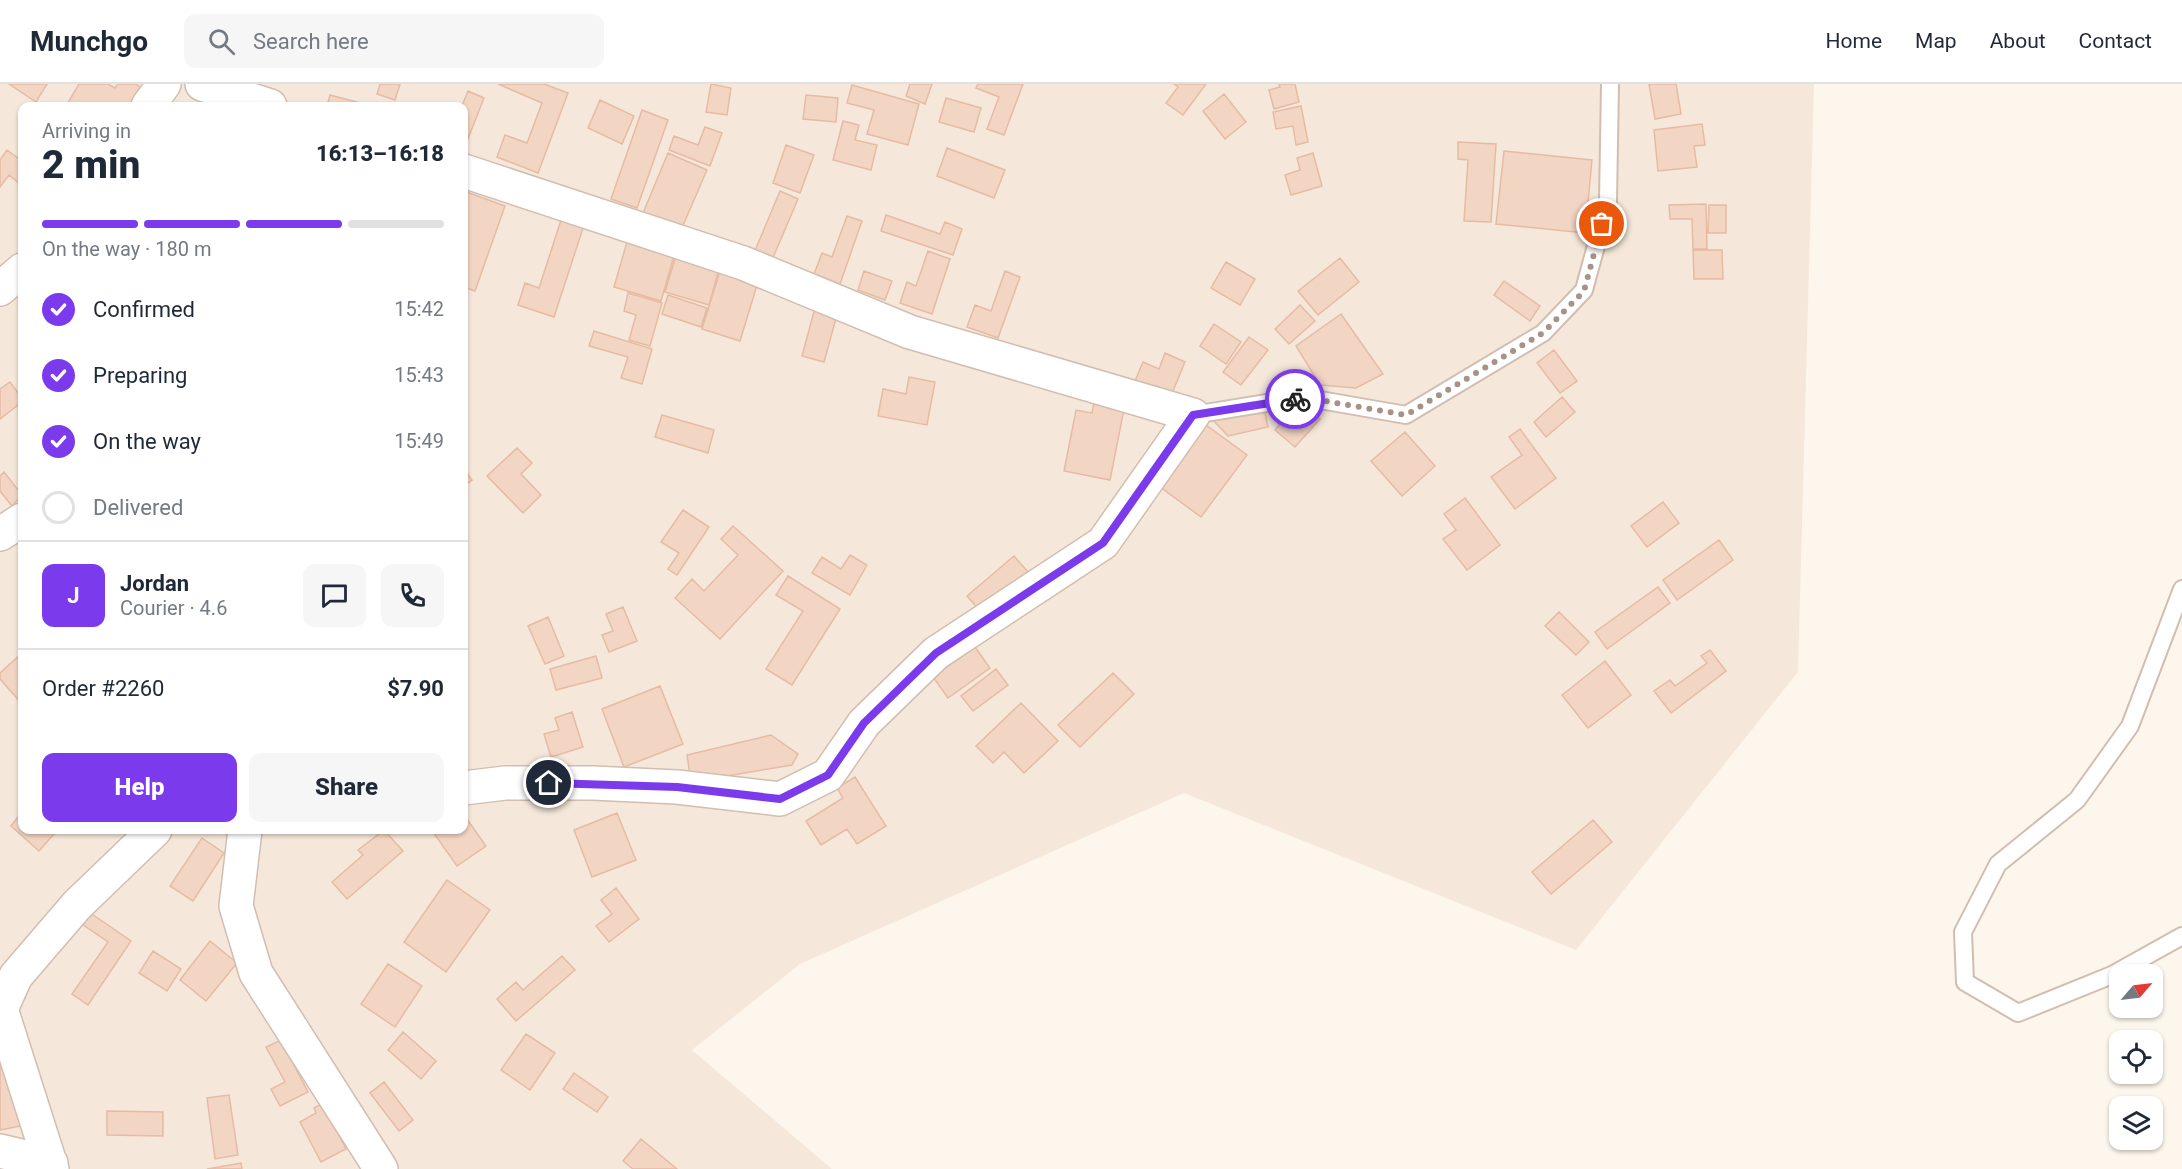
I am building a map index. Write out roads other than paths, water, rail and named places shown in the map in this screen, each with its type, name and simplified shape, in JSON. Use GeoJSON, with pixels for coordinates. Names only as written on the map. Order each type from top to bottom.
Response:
{"type":"FeatureCollection","features":[{"type":"Feature","properties":{"kind":"street"},"geometry":{"type":"LineString","coordinates":[[151,102],[164,84]]}},
{"type":"Feature","properties":{"kind":"street"},"geometry":{"type":"LineString","coordinates":[[202,84],[258,102]]}},
{"type":"Feature","properties":{"kind":"street"},"geometry":{"type":"LineString","coordinates":[[468,172],[743,263],[910,332],[1193,415],[1103,543],[936,653],[864,723],[828,775],[780,799],[677,787],[593,783],[505,783],[468,788]]}},
{"type":"Feature","properties":{"kind":"street"},"geometry":{"type":"LineString","coordinates":[[0,289],[18,273]]}},
{"type":"Feature","properties":{"kind":"street"},"geometry":{"type":"LineString","coordinates":[[0,534],[18,523]]}},
{"type":"Feature","properties":{"kind":"street"},"geometry":{"type":"LineString","coordinates":[[52,1166],[1,1009],[16,976],[69,914],[151,834]]}},
{"type":"Feature","properties":{"kind":"street"},"geometry":{"type":"LineString","coordinates":[[244,834],[236,906],[256,973],[381,1169]]}},
{"type":"Feature","properties":{"kind":"street"},"geometry":{"type":"LineString","coordinates":[[0,1151],[52,1166]]}},
{"type":"Feature","properties":{"kind":"lane"},"geometry":{"type":"LineString","coordinates":[[1193,415],[1302,397],[1406,415],[1543,333],[1584,291],[1608,202],[1610,84]]}},
{"type":"Feature","properties":{"kind":"lane"},"geometry":{"type":"LineString","coordinates":[[2182,589],[2130,726],[2077,800],[1998,864],[1963,932],[1965,982],[2018,1013],[2112,975],[2182,936]]}}]}
